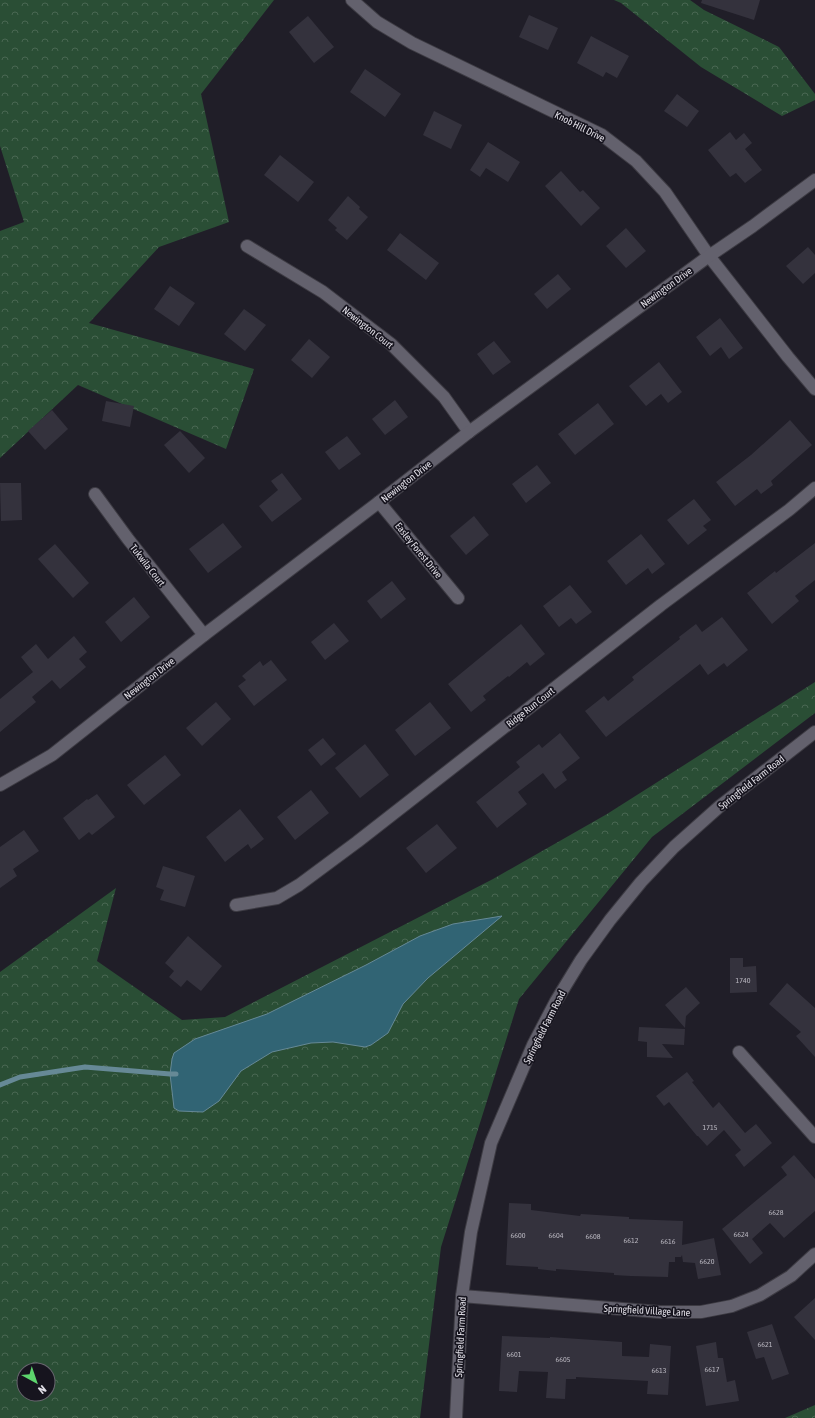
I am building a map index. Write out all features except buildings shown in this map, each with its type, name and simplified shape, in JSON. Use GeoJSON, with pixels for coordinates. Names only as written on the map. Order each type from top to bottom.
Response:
{"type":"FeatureCollection","features":[{"type":"Feature","properties":{"kind":"street","name":"Knob Hill Drive"},"geometry":{"type":"LineString","coordinates":[[352,0],[377,22],[412,43],[602,135],[636,160],[665,192],[709,256],[815,389]]}},
{"type":"Feature","properties":{"kind":"street","name":"Newington Drive"},"geometry":{"type":"LineString","coordinates":[[0,785],[52,755],[204,635],[469,432],[815,180]]}},
{"type":"Feature","properties":{"kind":"street","name":"Newington Court"},"geometry":{"type":"LineString","coordinates":[[247,246],[323,292],[391,344],[444,397],[469,432]]}},
{"type":"Feature","properties":{"kind":"street","name":"Ridge Run Court"},"geometry":{"type":"LineString","coordinates":[[236,905],[277,898],[299,884],[357,842],[655,610],[777,519],[815,488]]}},
{"type":"Feature","properties":{"kind":"street","name":"Tukwila Court"},"geometry":{"type":"LineString","coordinates":[[95,494],[128,540],[204,635]]}},
{"type":"Feature","properties":{"kind":"street","name":"Easley Forest Drive"},"geometry":{"type":"LineString","coordinates":[[379,502],[458,598]]}},
{"type":"Feature","properties":{"kind":"street","name":"Springfield Farm Road"},"geometry":{"type":"LineString","coordinates":[[456,1418],[462,1296],[471,1232],[491,1143],[533,1045],[556,1001],[581,960],[610,920],[627,898],[674,847],[720,806],[815,732]]}},
{"type":"Feature","properties":{"kind":"street"},"geometry":{"type":"LineString","coordinates":[[739,1052],[815,1137]]}},
{"type":"Feature","properties":{"kind":"street","name":"Springfield Village Lane"},"geometry":{"type":"LineString","coordinates":[[462,1296],[660,1312],[701,1312],[732,1306],[760,1295],[790,1276],[815,1254]]}},
{"type":"Feature","properties":{"kind":"green space"},"geometry":{"type":"Polygon","coordinates":[[[0,0],[274,0],[201,94],[229,222],[159,247],[89,323],[254,369],[226,449],[78,385],[0,458],[0,231],[24,222],[0,146],[0,0]]]}},
{"type":"Feature","properties":{"kind":"green space"},"geometry":{"type":"Polygon","coordinates":[[[614,0],[690,0],[704,10],[779,47],[815,94],[815,100],[782,116],[701,67],[621,3],[614,0]]]}},
{"type":"Feature","properties":{"kind":"green space"},"geometry":{"type":"Polygon","coordinates":[[[815,682],[815,713],[652,837],[519,999],[441,1247],[420,1418],[0,1418],[0,972],[116,888],[97,961],[182,1020],[225,1017],[493,879],[607,814],[815,682]]]}},
{"type":"Feature","properties":{"kind":"green space"},"geometry":{"type":"Polygon","coordinates":[[[815,1405],[815,1418],[785,1418],[815,1405]]]}},
{"type":"Feature","properties":{"kind":"water"},"geometry":{"type":"Polygon","coordinates":[[[502,916],[428,978],[403,1004],[388,1033],[371,1045],[365,1047],[333,1042],[311,1043],[272,1052],[241,1071],[219,1101],[203,1112],[179,1111],[174,1108],[170,1074],[172,1059],[174,1053],[195,1039],[267,1014],[366,965],[420,936],[453,924],[502,916]]]}},
{"type":"Feature","properties":{"kind":"waterway"},"geometry":{"type":"LineString","coordinates":[[0,1085],[20,1077],[85,1067],[176,1074]]}}]}
